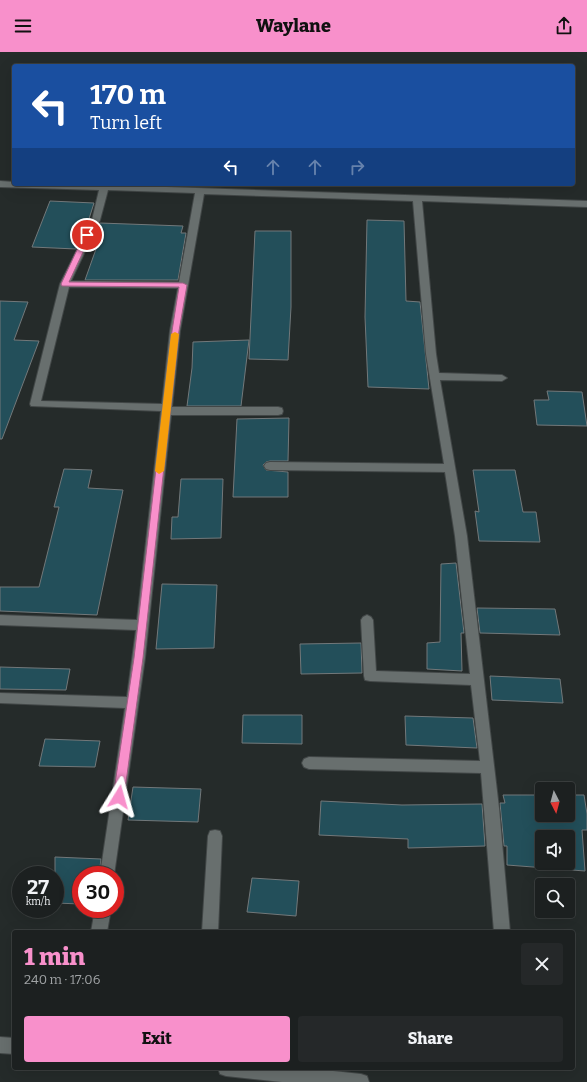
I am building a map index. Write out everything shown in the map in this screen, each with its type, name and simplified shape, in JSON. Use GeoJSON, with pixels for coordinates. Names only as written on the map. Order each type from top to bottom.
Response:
{"type":"FeatureCollection","features":[{"type":"Feature","properties":{"kind":"street"},"geometry":{"type":"LineString","coordinates":[[0,184],[12,184]]}},
{"type":"Feature","properties":{"kind":"street"},"geometry":{"type":"LineString","coordinates":[[52,186],[587,204]]}},
{"type":"Feature","properties":{"kind":"street"},"geometry":{"type":"LineString","coordinates":[[104,188],[96,220],[65,284],[35,404],[166,409],[278,411]]}},
{"type":"Feature","properties":{"kind":"street"},"geometry":{"type":"LineString","coordinates":[[109,866],[142,625],[175,331],[200,191]]}},
{"type":"Feature","properties":{"kind":"street"},"geometry":{"type":"LineString","coordinates":[[417,198],[431,354],[461,536],[487,767],[502,930]]}},
{"type":"Feature","properties":{"kind":"street"},"geometry":{"type":"LineString","coordinates":[[65,284],[183,285]]}},
{"type":"Feature","properties":{"kind":"street"},"geometry":{"type":"LineString","coordinates":[[435,376],[502,378]]}},
{"type":"Feature","properties":{"kind":"street"},"geometry":{"type":"LineString","coordinates":[[270,466],[450,468]]}},
{"type":"Feature","properties":{"kind":"street"},"geometry":{"type":"LineString","coordinates":[[0,620],[142,625]]}},
{"type":"Feature","properties":{"kind":"street"},"geometry":{"type":"LineString","coordinates":[[367,620],[370,676],[477,680]]}},
{"type":"Feature","properties":{"kind":"street"},"geometry":{"type":"LineString","coordinates":[[0,698],[132,703]]}},
{"type":"Feature","properties":{"kind":"street"},"geometry":{"type":"LineString","coordinates":[[310,763],[487,767]]}},
{"type":"Feature","properties":{"kind":"street"},"geometry":{"type":"LineString","coordinates":[[210,930],[215,836]]}},
{"type":"Feature","properties":{"kind":"street"},"geometry":{"type":"LineString","coordinates":[[99,930],[101,918]]}},
{"type":"Feature","properties":{"kind":"street"},"geometry":{"type":"LineString","coordinates":[[0,1045],[12,1046]]}},
{"type":"Feature","properties":{"kind":"street"},"geometry":{"type":"LineString","coordinates":[[240,1070],[305,1079],[361,1082]]}},
{"type":"Feature","properties":{"kind":"building"},"geometry":{"type":"Polygon","coordinates":[[[50,201],[94,203],[89,222],[76,249],[32,247],[50,201]]]}},
{"type":"Feature","properties":{"kind":"building"},"geometry":{"type":"Polygon","coordinates":[[[367,220],[404,221],[406,301],[420,302],[429,389],[368,387],[365,317],[367,220]]]}},
{"type":"Feature","properties":{"kind":"building"},"geometry":{"type":"Polygon","coordinates":[[[100,223],[183,226],[181,233],[186,233],[178,280],[85,280],[96,249],[88,249],[100,223]]]}},
{"type":"Feature","properties":{"kind":"building"},"geometry":{"type":"Polygon","coordinates":[[[255,231],[291,231],[291,307],[288,360],[249,359],[255,231]]]}},
{"type":"Feature","properties":{"kind":"building"},"geometry":{"type":"Polygon","coordinates":[[[0,301],[28,302],[14,340],[39,341],[2,439],[0,439],[0,301]]]}},
{"type":"Feature","properties":{"kind":"building"},"geometry":{"type":"Polygon","coordinates":[[[249,340],[241,406],[187,406],[192,368],[193,342],[249,340]]]}},
{"type":"Feature","properties":{"kind":"building"},"geometry":{"type":"Polygon","coordinates":[[[547,391],[582,392],[587,426],[537,425],[534,400],[549,400],[547,391]]]}},
{"type":"Feature","properties":{"kind":"building"},"geometry":{"type":"Polygon","coordinates":[[[289,418],[288,461],[270,461],[263,465],[266,470],[288,472],[288,497],[233,497],[237,419],[289,418]]]}},
{"type":"Feature","properties":{"kind":"building"},"geometry":{"type":"Polygon","coordinates":[[[64,469],[92,470],[88,488],[123,490],[97,615],[0,611],[0,587],[39,587],[59,507],[54,507],[64,469]]]}},
{"type":"Feature","properties":{"kind":"building"},"geometry":{"type":"Polygon","coordinates":[[[473,470],[515,470],[523,512],[536,512],[540,542],[479,541],[475,511],[479,512],[473,470]]]}},
{"type":"Feature","properties":{"kind":"building"},"geometry":{"type":"Polygon","coordinates":[[[181,479],[223,479],[221,538],[171,539],[172,517],[178,517],[181,479]]]}},
{"type":"Feature","properties":{"kind":"building"},"geometry":{"type":"Polygon","coordinates":[[[456,563],[464,633],[461,633],[462,671],[427,669],[427,643],[440,642],[441,564],[456,563]]]}},
{"type":"Feature","properties":{"kind":"building"},"geometry":{"type":"Polygon","coordinates":[[[162,584],[217,585],[214,648],[156,649],[162,584]]]}},
{"type":"Feature","properties":{"kind":"building"},"geometry":{"type":"Polygon","coordinates":[[[477,608],[555,609],[560,635],[480,633],[477,608]]]}},
{"type":"Feature","properties":{"kind":"building"},"geometry":{"type":"Polygon","coordinates":[[[361,643],[362,673],[301,674],[300,644],[361,643]]]}},
{"type":"Feature","properties":{"kind":"building"},"geometry":{"type":"Polygon","coordinates":[[[0,667],[70,669],[66,690],[0,689],[0,667]]]}},
{"type":"Feature","properties":{"kind":"building"},"geometry":{"type":"Polygon","coordinates":[[[490,676],[560,679],[563,703],[492,700],[490,676]]]}},
{"type":"Feature","properties":{"kind":"building"},"geometry":{"type":"Polygon","coordinates":[[[243,715],[302,715],[302,744],[242,743],[243,715]]]}},
{"type":"Feature","properties":{"kind":"building"},"geometry":{"type":"Polygon","coordinates":[[[405,716],[473,718],[477,748],[406,745],[405,716]]]}},
{"type":"Feature","properties":{"kind":"building"},"geometry":{"type":"Polygon","coordinates":[[[45,739],[100,741],[95,767],[39,766],[45,739]]]}},
{"type":"Feature","properties":{"kind":"building"},"geometry":{"type":"Polygon","coordinates":[[[133,787],[201,789],[198,822],[128,820],[133,787]]]}},
{"type":"Feature","properties":{"kind":"building"},"geometry":{"type":"Polygon","coordinates":[[[503,795],[535,795],[535,822],[575,822],[575,795],[584,795],[587,814],[587,830],[582,830],[585,871],[572,870],[575,870],[575,830],[535,830],[535,867],[507,865],[507,846],[504,846],[500,803],[505,803],[503,795]]]}},
{"type":"Feature","properties":{"kind":"building"},"geometry":{"type":"Polygon","coordinates":[[[321,801],[402,805],[482,804],[485,846],[408,848],[408,839],[319,835],[321,801]]]}},
{"type":"Feature","properties":{"kind":"building"},"geometry":{"type":"Polygon","coordinates":[[[55,857],[101,859],[100,866],[72,866],[72,904],[64,903],[64,866],[55,866],[55,857]]]}},
{"type":"Feature","properties":{"kind":"building"},"geometry":{"type":"Polygon","coordinates":[[[252,878],[299,881],[296,916],[247,912],[252,878]]]}},
{"type":"Feature","properties":{"kind":"slow traffic"},"geometry":{"type":"LineString","coordinates":[[159,471],[175,334]]}},
{"type":"Feature","properties":{"kind":"route"},"geometry":{"type":"LineString","coordinates":[[87,235],[65,284],[183,285],[175,331],[138,658],[119,797]]}}]}
